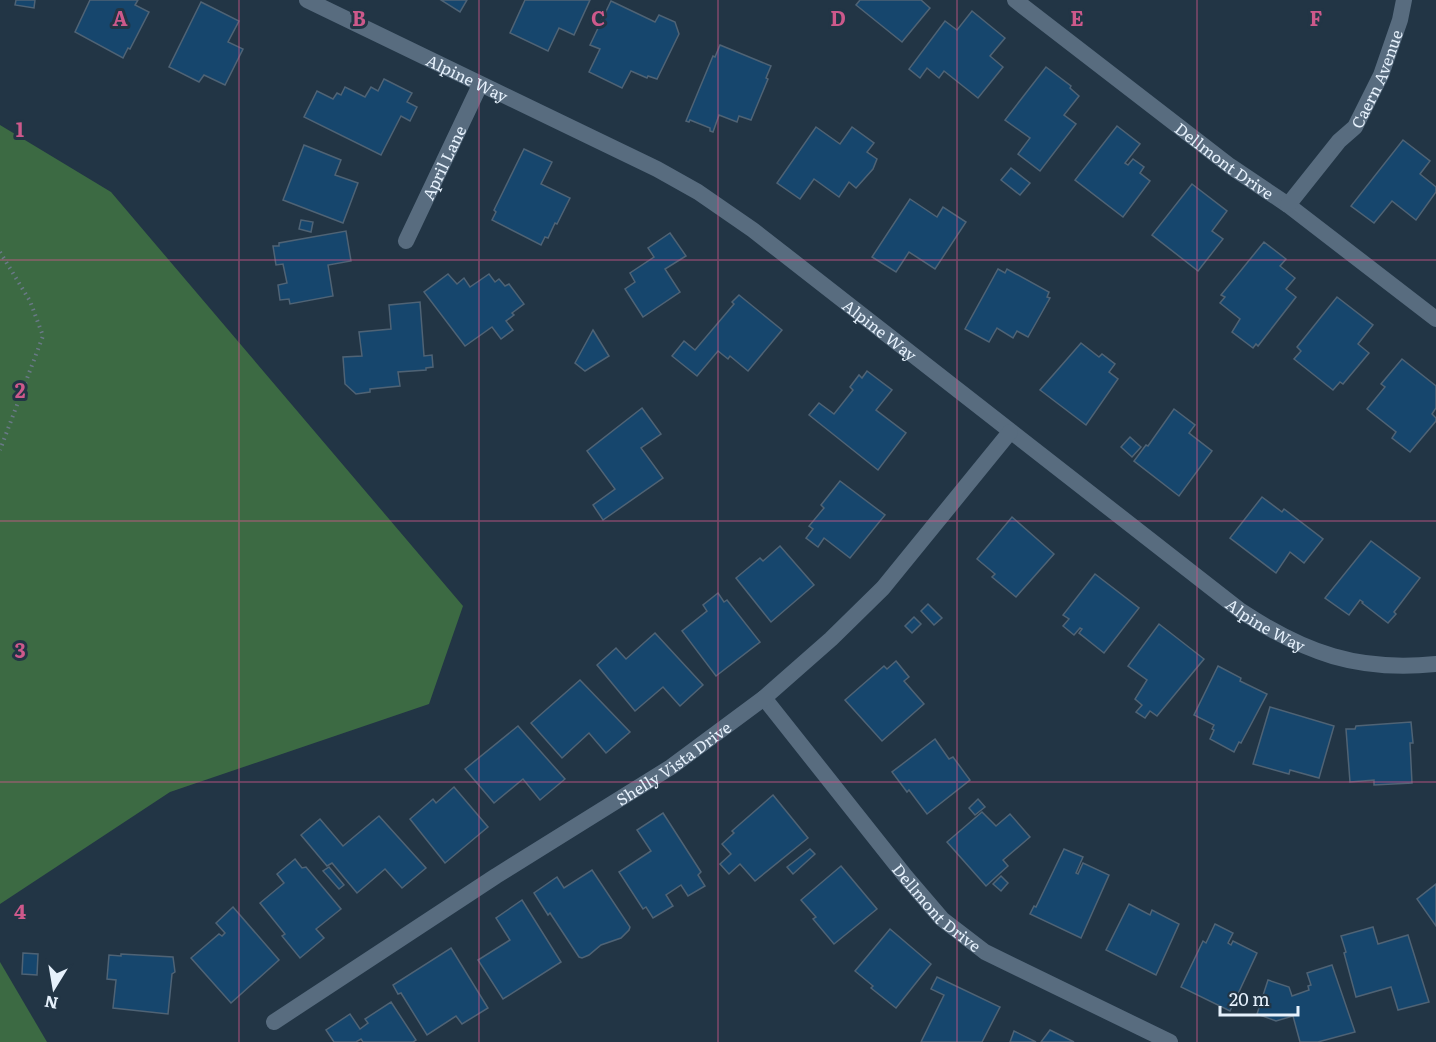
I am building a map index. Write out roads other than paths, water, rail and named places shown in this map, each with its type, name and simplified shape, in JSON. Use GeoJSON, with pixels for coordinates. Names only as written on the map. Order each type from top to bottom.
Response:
{"type":"FeatureCollection","features":[{"type":"Feature","properties":{"kind":"street","name":"Alpine Way"},"geometry":{"type":"LineString","coordinates":[[307,0],[657,169],[698,192],[753,230],[1231,604],[1272,632],[1342,660],[1393,667],[1436,664]]}},
{"type":"Feature","properties":{"kind":"street","name":"Dellmont Drive"},"geometry":{"type":"LineString","coordinates":[[1015,0],[1230,166],[1288,205],[1436,319]]}},
{"type":"Feature","properties":{"kind":"street","name":"Caern Avenue"},"geometry":{"type":"LineString","coordinates":[[1288,205],[1339,141],[1354,128],[1382,75],[1404,0]]}},
{"type":"Feature","properties":{"kind":"street","name":"April Lane"},"geometry":{"type":"LineString","coordinates":[[406,241],[480,85]]}},
{"type":"Feature","properties":{"kind":"street","name":"Shelly Vista Drive"},"geometry":{"type":"LineString","coordinates":[[274,1022],[495,876],[671,767],[764,698],[838,633],[883,588],[1010,432]]}},
{"type":"Feature","properties":{"kind":"street","name":"Dellmont Drive"},"geometry":{"type":"LineString","coordinates":[[764,698],[942,919],[985,952],[1170,1042]]}}]}
